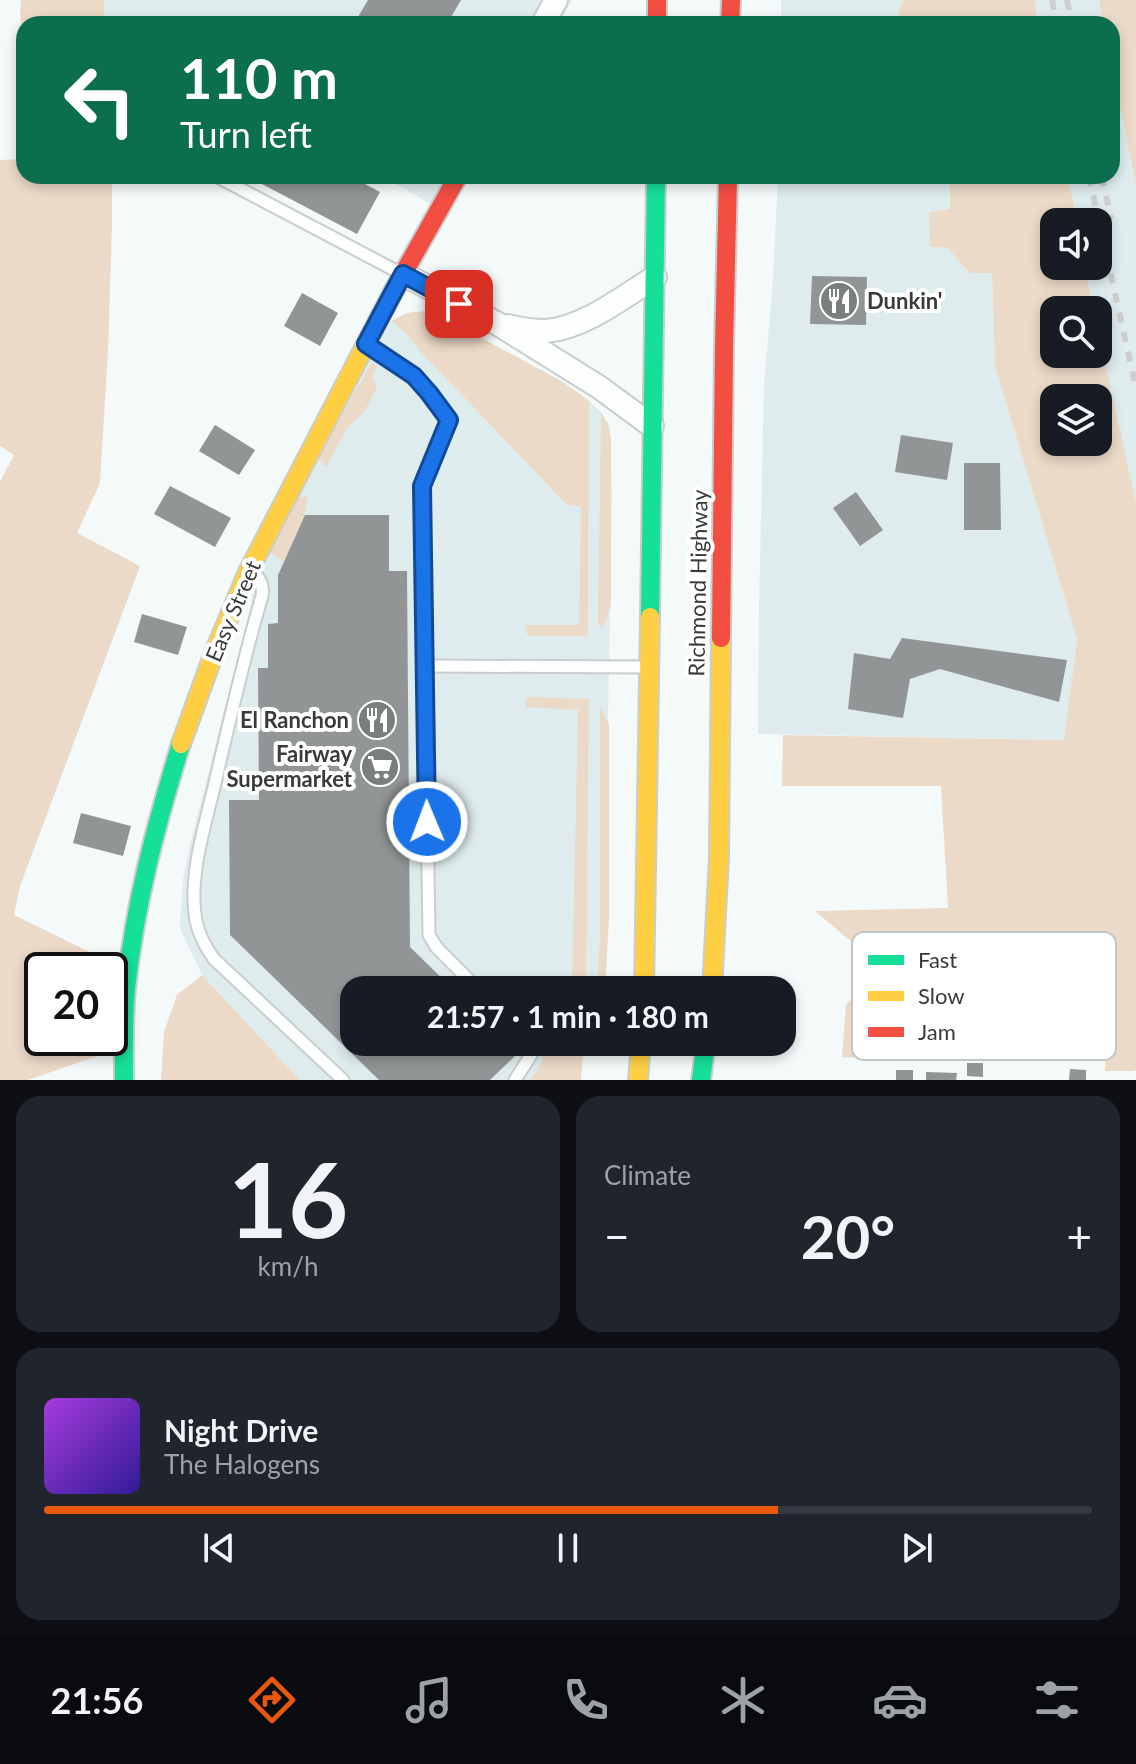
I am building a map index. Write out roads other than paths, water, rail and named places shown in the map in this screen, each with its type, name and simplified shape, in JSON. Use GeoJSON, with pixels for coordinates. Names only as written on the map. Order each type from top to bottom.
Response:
{"type":"FeatureCollection","features":[{"type":"Feature","properties":{"kind":"main road","name":"Easy Street"},"geometry":{"type":"LineString","coordinates":[[124,1080],[122,1035],[127,966],[145,870],[167,786],[203,681],[250,569],[403,274],[454,184]]}},
{"type":"Feature","properties":{"kind":"main road"},"geometry":{"type":"LineString","coordinates":[[645,976],[656,184]]}},
{"type":"Feature","properties":{"kind":"main road","name":"Richmond Highway"},"geometry":{"type":"LineString","coordinates":[[713,976],[719,857],[728,184]]}},
{"type":"Feature","properties":{"kind":"main road"},"geometry":{"type":"LineString","coordinates":[[638,1080],[640,1056]]}},
{"type":"Feature","properties":{"kind":"main road"},"geometry":{"type":"LineString","coordinates":[[701,1080],[704,1056]]}},
{"type":"Feature","properties":{"kind":"street"},"geometry":{"type":"LineString","coordinates":[[403,274],[498,324],[599,387],[652,426]]}},
{"type":"Feature","properties":{"kind":"street"},"geometry":{"type":"LineString","coordinates":[[498,324],[538,331],[563,328],[587,318],[655,277]]}},
{"type":"Feature","properties":{"kind":"lane"},"geometry":{"type":"LineString","coordinates":[[231,184],[403,274]]}},
{"type":"Feature","properties":{"kind":"lane"},"geometry":{"type":"LineString","coordinates":[[366,344],[414,376],[449,420],[422,486],[429,935],[437,948],[465,976]]}},
{"type":"Feature","properties":{"kind":"lane"},"geometry":{"type":"LineString","coordinates":[[250,569],[261,580],[262,596],[242,665],[198,856],[194,897],[196,920],[200,935],[214,959],[343,1080]]}},
{"type":"Feature","properties":{"kind":"lane"},"geometry":{"type":"LineString","coordinates":[[425,666],[647,667]]}},
{"type":"Feature","properties":{"kind":"lane"},"geometry":{"type":"LineString","coordinates":[[515,1080],[530,1056]]}},
{"type":"Feature","properties":{"kind":"railway"},"geometry":{"type":"LineString","coordinates":[[1052,0],[1055,16]]}},
{"type":"Feature","properties":{"kind":"railway"},"geometry":{"type":"LineString","coordinates":[[1067,0],[1070,16]]}},
{"type":"Feature","properties":{"kind":"railway"},"geometry":{"type":"LineString","coordinates":[[1091,184],[1136,388]]}},
{"type":"Feature","properties":{"kind":"railway"},"geometry":{"type":"LineString","coordinates":[[1104,184],[1109,208]]}},
{"type":"Feature","properties":{"kind":"place","name":"Dunkin'"},"geometry":{"type":"Point","coordinates":[839,301]}},
{"type":"Feature","properties":{"kind":"place","name":"El Ranchon"},"geometry":{"type":"Point","coordinates":[377,720]}},
{"type":"Feature","properties":{"kind":"place","name":"Fairway Supermarket"},"geometry":{"type":"Point","coordinates":[380,767]}}]}
